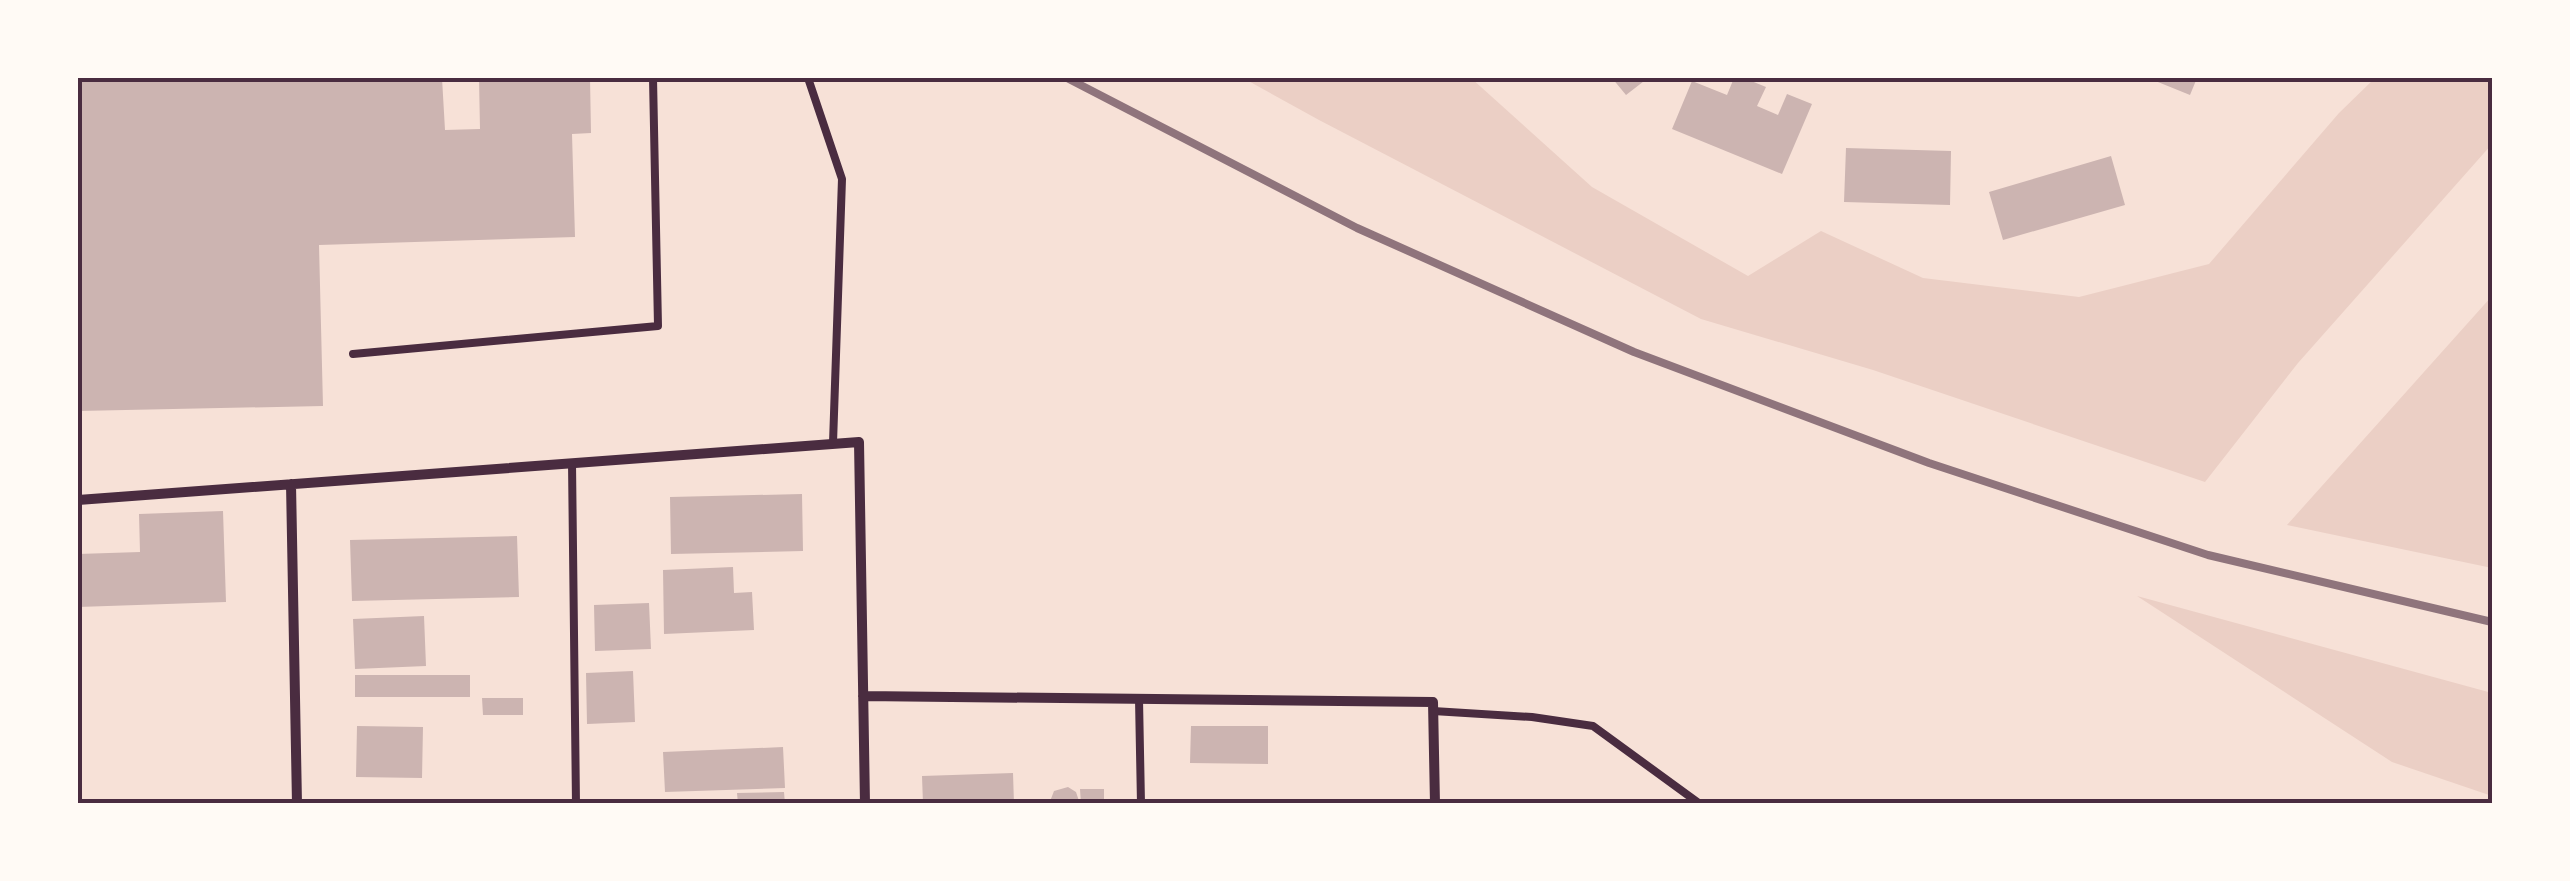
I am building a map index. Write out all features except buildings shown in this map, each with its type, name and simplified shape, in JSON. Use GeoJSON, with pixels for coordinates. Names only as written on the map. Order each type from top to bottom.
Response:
{"type":"FeatureCollection","features":[{"type":"Feature","properties":{"kind":"street"},"geometry":{"type":"LineString","coordinates":[[78,500],[858,442],[865,804]]}},
{"type":"Feature","properties":{"kind":"street"},"geometry":{"type":"LineString","coordinates":[[291,484],[296,804]]}},
{"type":"Feature","properties":{"kind":"street"},"geometry":{"type":"LineString","coordinates":[[863,696],[1433,706],[1435,804]]}},
{"type":"Feature","properties":{"kind":"lane"},"geometry":{"type":"LineString","coordinates":[[353,354],[658,326],[653,78]]}},
{"type":"Feature","properties":{"kind":"lane"},"geometry":{"type":"LineString","coordinates":[[808,78],[842,180],[832,443]]}},
{"type":"Feature","properties":{"kind":"lane"},"geometry":{"type":"LineString","coordinates":[[572,463],[576,804]]}},
{"type":"Feature","properties":{"kind":"lane"},"geometry":{"type":"LineString","coordinates":[[1140,699],[1141,804]]}},
{"type":"Feature","properties":{"kind":"lane"},"geometry":{"type":"LineString","coordinates":[[1433,706],[1592,726],[1700,804]]}},
{"type":"Feature","properties":{"kind":"lane"},"geometry":{"type":"LineString","coordinates":[[2070,804],[2089,804]]}},
{"type":"Feature","properties":{"kind":"shaded area"},"geometry":{"type":"Polygon","coordinates":[[[1243,78],[1471,78],[1592,187],[1748,276],[1821,231],[1923,278],[2079,297],[2209,264],[2339,113],[2375,78],[2492,78],[2492,144],[2298,363],[2205,482],[1873,370],[1701,319],[1243,78]]]}},
{"type":"Feature","properties":{"kind":"shaded area"},"geometry":{"type":"Polygon","coordinates":[[[2492,296],[2492,568],[2287,525],[2492,296]]]}},
{"type":"Feature","properties":{"kind":"shaded area"},"geometry":{"type":"Polygon","coordinates":[[[2137,596],[2492,693],[2492,796],[2392,762],[2137,596]]]}},
{"type":"Feature","properties":{"kind":"railway"},"geometry":{"type":"LineString","coordinates":[[1067,78],[1357,228],[1634,352],[1929,463],[2208,555],[2492,622]]}}]}
